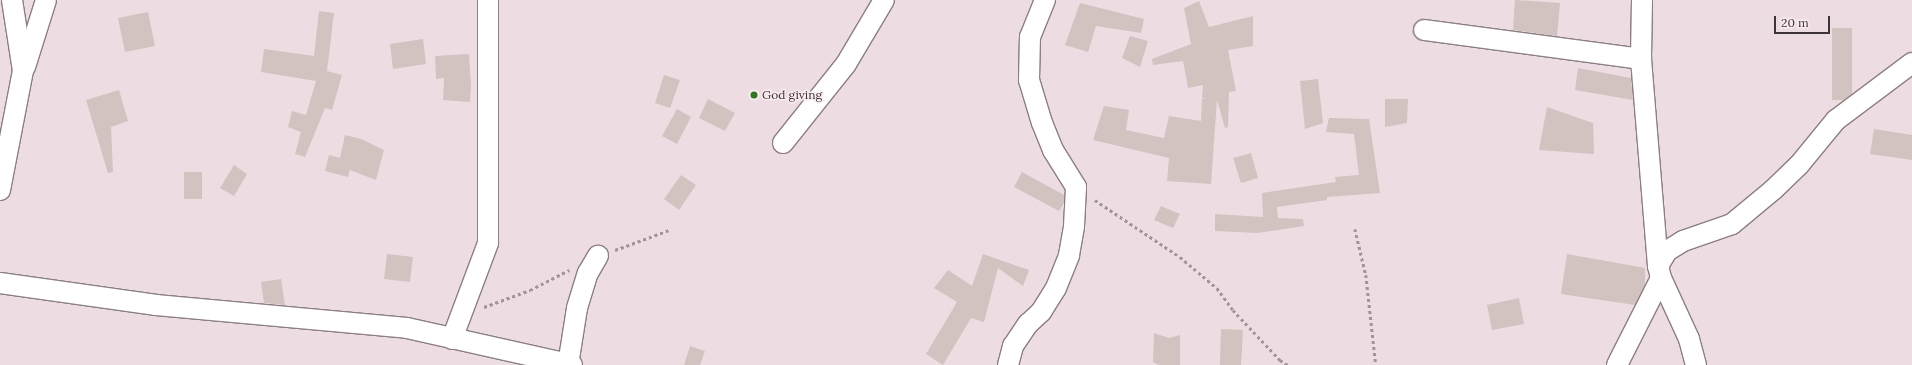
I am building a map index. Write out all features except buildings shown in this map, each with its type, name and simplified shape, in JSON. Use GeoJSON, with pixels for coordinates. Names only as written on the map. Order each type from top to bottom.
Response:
{"type":"FeatureCollection","features":[{"type":"Feature","properties":{"kind":"street"},"geometry":{"type":"LineString","coordinates":[[12,0],[23,71]]}},
{"type":"Feature","properties":{"kind":"street"},"geometry":{"type":"LineString","coordinates":[[0,190],[23,71],[46,0]]}},
{"type":"Feature","properties":{"kind":"street"},"geometry":{"type":"LineString","coordinates":[[452,339],[488,243],[490,120],[488,0]]}},
{"type":"Feature","properties":{"kind":"street"},"geometry":{"type":"LineString","coordinates":[[783,143],[846,64],[884,0]]}},
{"type":"Feature","properties":{"kind":"street"},"geometry":{"type":"LineString","coordinates":[[1008,365],[1013,346],[1028,324],[1041,312],[1056,288],[1069,255],[1074,226],[1076,187],[1053,150],[1042,123],[1029,80],[1030,37],[1045,0]]}},
{"type":"Feature","properties":{"kind":"street"},"geometry":{"type":"LineString","coordinates":[[1642,0],[1641,59],[1659,272],[1689,339],[1696,365]]}},
{"type":"Feature","properties":{"kind":"street"},"geometry":{"type":"LineString","coordinates":[[1424,30],[1641,59]]}},
{"type":"Feature","properties":{"kind":"street"},"geometry":{"type":"LineString","coordinates":[[1617,365],[1667,251],[1683,241],[1732,224],[1773,190],[1798,165],[1836,120],[1912,64]]}},
{"type":"Feature","properties":{"kind":"street"},"geometry":{"type":"LineString","coordinates":[[0,283],[156,305],[407,328],[569,364],[577,308],[588,273],[598,256]]}},
{"type":"Feature","properties":{"kind":"path"},"geometry":{"type":"LineString","coordinates":[[1076,187],[1180,257],[1218,288],[1233,310],[1280,360],[1288,365]]}},
{"type":"Feature","properties":{"kind":"path"},"geometry":{"type":"LineString","coordinates":[[1355,229],[1366,275],[1376,365]]}},
{"type":"Feature","properties":{"kind":"path"},"geometry":{"type":"LineString","coordinates":[[598,256],[670,230]]}},
{"type":"Feature","properties":{"kind":"path"},"geometry":{"type":"LineString","coordinates":[[461,316],[530,290],[572,269]]}},
{"type":"Feature","properties":{"kind":"place","name":"God giving"},"geometry":{"type":"Point","coordinates":[754,95]}}]}
